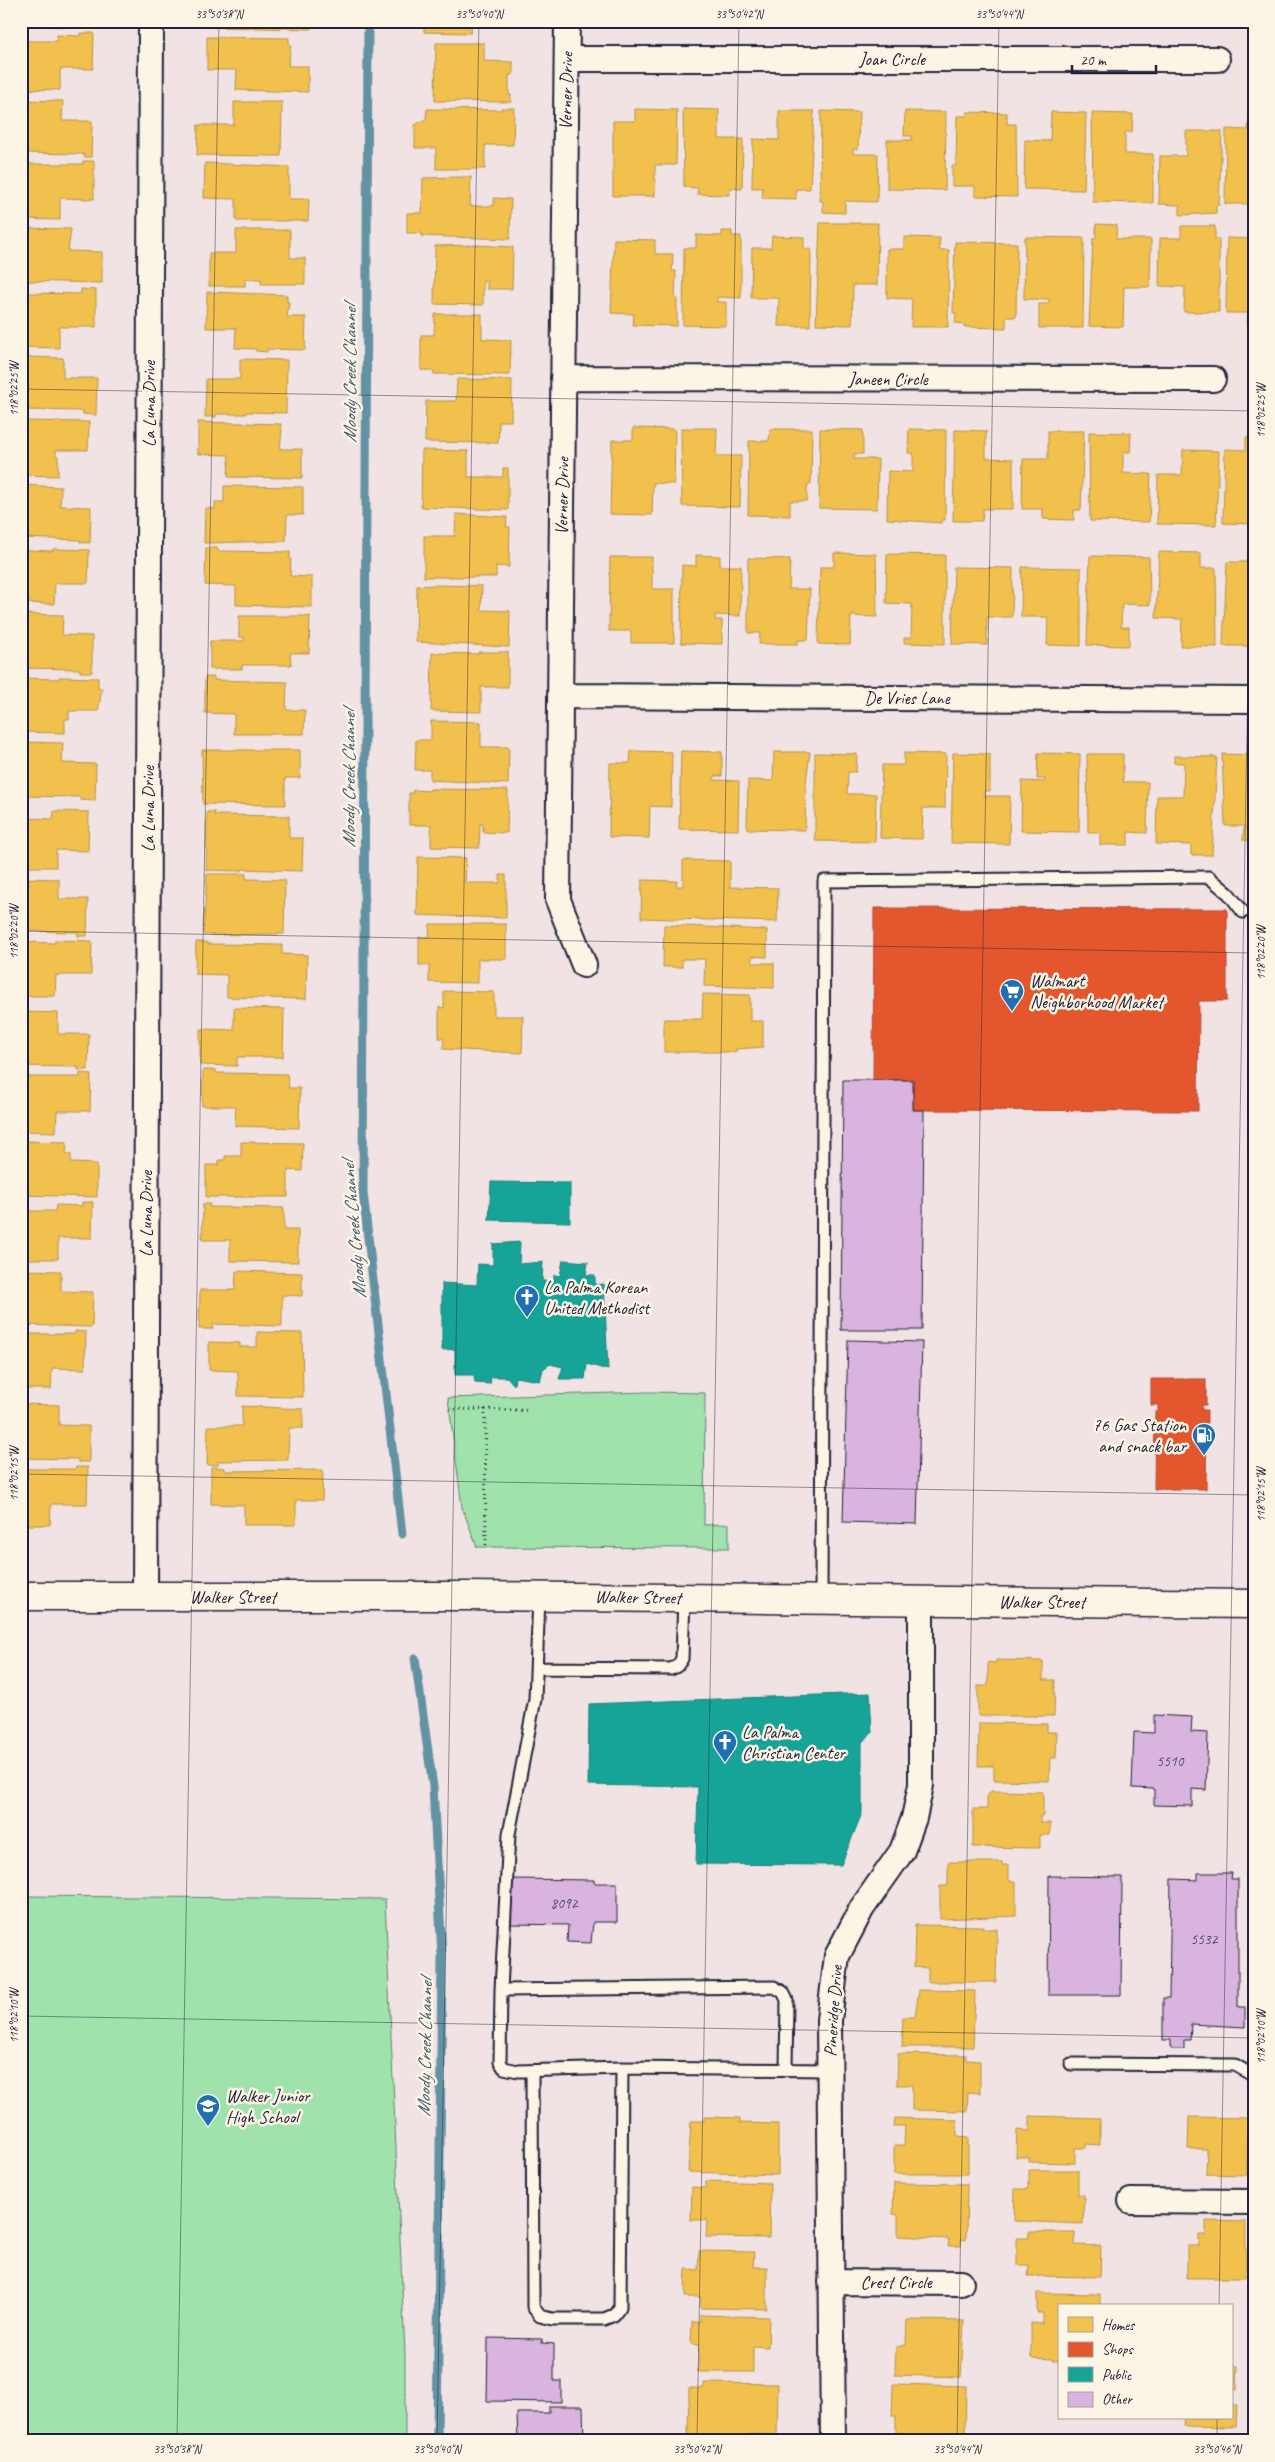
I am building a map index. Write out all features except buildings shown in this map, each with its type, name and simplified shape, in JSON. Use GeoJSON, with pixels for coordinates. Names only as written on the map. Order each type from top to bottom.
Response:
{"type":"FeatureCollection","features":[{"type":"Feature","properties":{"kind":"main road","name":"Walker Street"},"geometry":{"type":"LineString","coordinates":[[21,1596],[539,1596],[921,1602],[1254,1604]]}},
{"type":"Feature","properties":{"kind":"street","name":"La Luna Drive"},"geometry":{"type":"LineString","coordinates":[[145,1597],[151,21]]}},
{"type":"Feature","properties":{"kind":"street","name":"Verner Drive"},"geometry":{"type":"LineString","coordinates":[[567,21],[558,900],[584,966]]}},
{"type":"Feature","properties":{"kind":"street","name":"Joan Circle"},"geometry":{"type":"LineString","coordinates":[[567,58],[1217,59]]}},
{"type":"Feature","properties":{"kind":"street","name":"Janeen Circle"},"geometry":{"type":"LineString","coordinates":[[563,378],[1213,380]]}},
{"type":"Feature","properties":{"kind":"street","name":"De Vries Lane"},"geometry":{"type":"LineString","coordinates":[[560,696],[1254,700]]}},
{"type":"Feature","properties":{"kind":"street","name":"Pineridge Drive"},"geometry":{"type":"LineString","coordinates":[[833,2441],[829,2020],[838,1956],[862,1908],[902,1851],[914,1818],[921,1785],[921,1602]]}},
{"type":"Feature","properties":{"kind":"street"},"geometry":{"type":"LineString","coordinates":[[1131,2201],[1254,2202]]}},
{"type":"Feature","properties":{"kind":"street","name":"Crest Circle"},"geometry":{"type":"LineString","coordinates":[[831,2282],[961,2283]]}},
{"type":"Feature","properties":{"kind":"lane"},"geometry":{"type":"LineString","coordinates":[[821,1599],[824,881],[1209,877],[1229,894],[1243,912]]}},
{"type":"Feature","properties":{"kind":"lane"},"geometry":{"type":"LineString","coordinates":[[539,1596],[535,1699],[509,1834],[501,1990],[500,2062],[504,2068],[511,2071],[622,2068],[829,2070]]}},
{"type":"Feature","properties":{"kind":"lane"},"geometry":{"type":"LineString","coordinates":[[537,1668],[671,1669],[677,1666],[682,1659],[684,1598]]}},
{"type":"Feature","properties":{"kind":"lane"},"geometry":{"type":"LineString","coordinates":[[501,1990],[774,1988],[783,1992],[787,2000],[786,2070]]}},
{"type":"Feature","properties":{"kind":"lane"},"geometry":{"type":"LineString","coordinates":[[1071,2064],[1235,2065],[1254,2076]]}},
{"type":"Feature","properties":{"kind":"lane"},"geometry":{"type":"LineString","coordinates":[[532,2071],[533,2307],[540,2316],[552,2319],[604,2319],[614,2315],[620,2306],[622,2068]]}},
{"type":"Feature","properties":{"kind":"path"},"geometry":{"type":"LineString","coordinates":[[450,1409],[526,1410]]}},
{"type":"Feature","properties":{"kind":"path"},"geometry":{"type":"LineString","coordinates":[[485,1409],[486,1547]]}},
{"type":"Feature","properties":{"kind":"green space"},"geometry":{"type":"Polygon","coordinates":[[[648,1392],[705,1393],[704,1525],[729,1524],[729,1548],[477,1547],[462,1507],[448,1398],[648,1392]]]}},
{"type":"Feature","properties":{"kind":"green space","name":"Walker Junior High School"},"geometry":{"type":"Polygon","coordinates":[[[21,1896],[385,1899],[405,2354],[405,2441],[21,2441],[21,1896]]]}},
{"type":"Feature","properties":{"kind":"waterway","name":"Moody Creek Channel"},"geometry":{"type":"LineString","coordinates":[[368,21],[363,1193],[402,1534]]}},
{"type":"Feature","properties":{"kind":"waterway","name":"Moody Creek Channel"},"geometry":{"type":"LineString","coordinates":[[415,1658],[433,1787],[442,1956],[437,2441]]}},
{"type":"Feature","properties":{"kind":"place","name":"Walmart Neighborhood Market"},"geometry":{"type":"Point","coordinates":[1012,1012]}},
{"type":"Feature","properties":{"kind":"place","name":"La Palma Korean United Methodist"},"geometry":{"type":"Point","coordinates":[527,1318]}},
{"type":"Feature","properties":{"kind":"place","name":"76 Gas Station and snack bar"},"geometry":{"type":"Point","coordinates":[1204,1456]}},
{"type":"Feature","properties":{"kind":"place","name":"La Palma Christian Center"},"geometry":{"type":"Point","coordinates":[725,1763]}},
{"type":"Feature","properties":{"kind":"place","name":"Walker Junior High School"},"geometry":{"type":"Point","coordinates":[208,2127]}}]}
